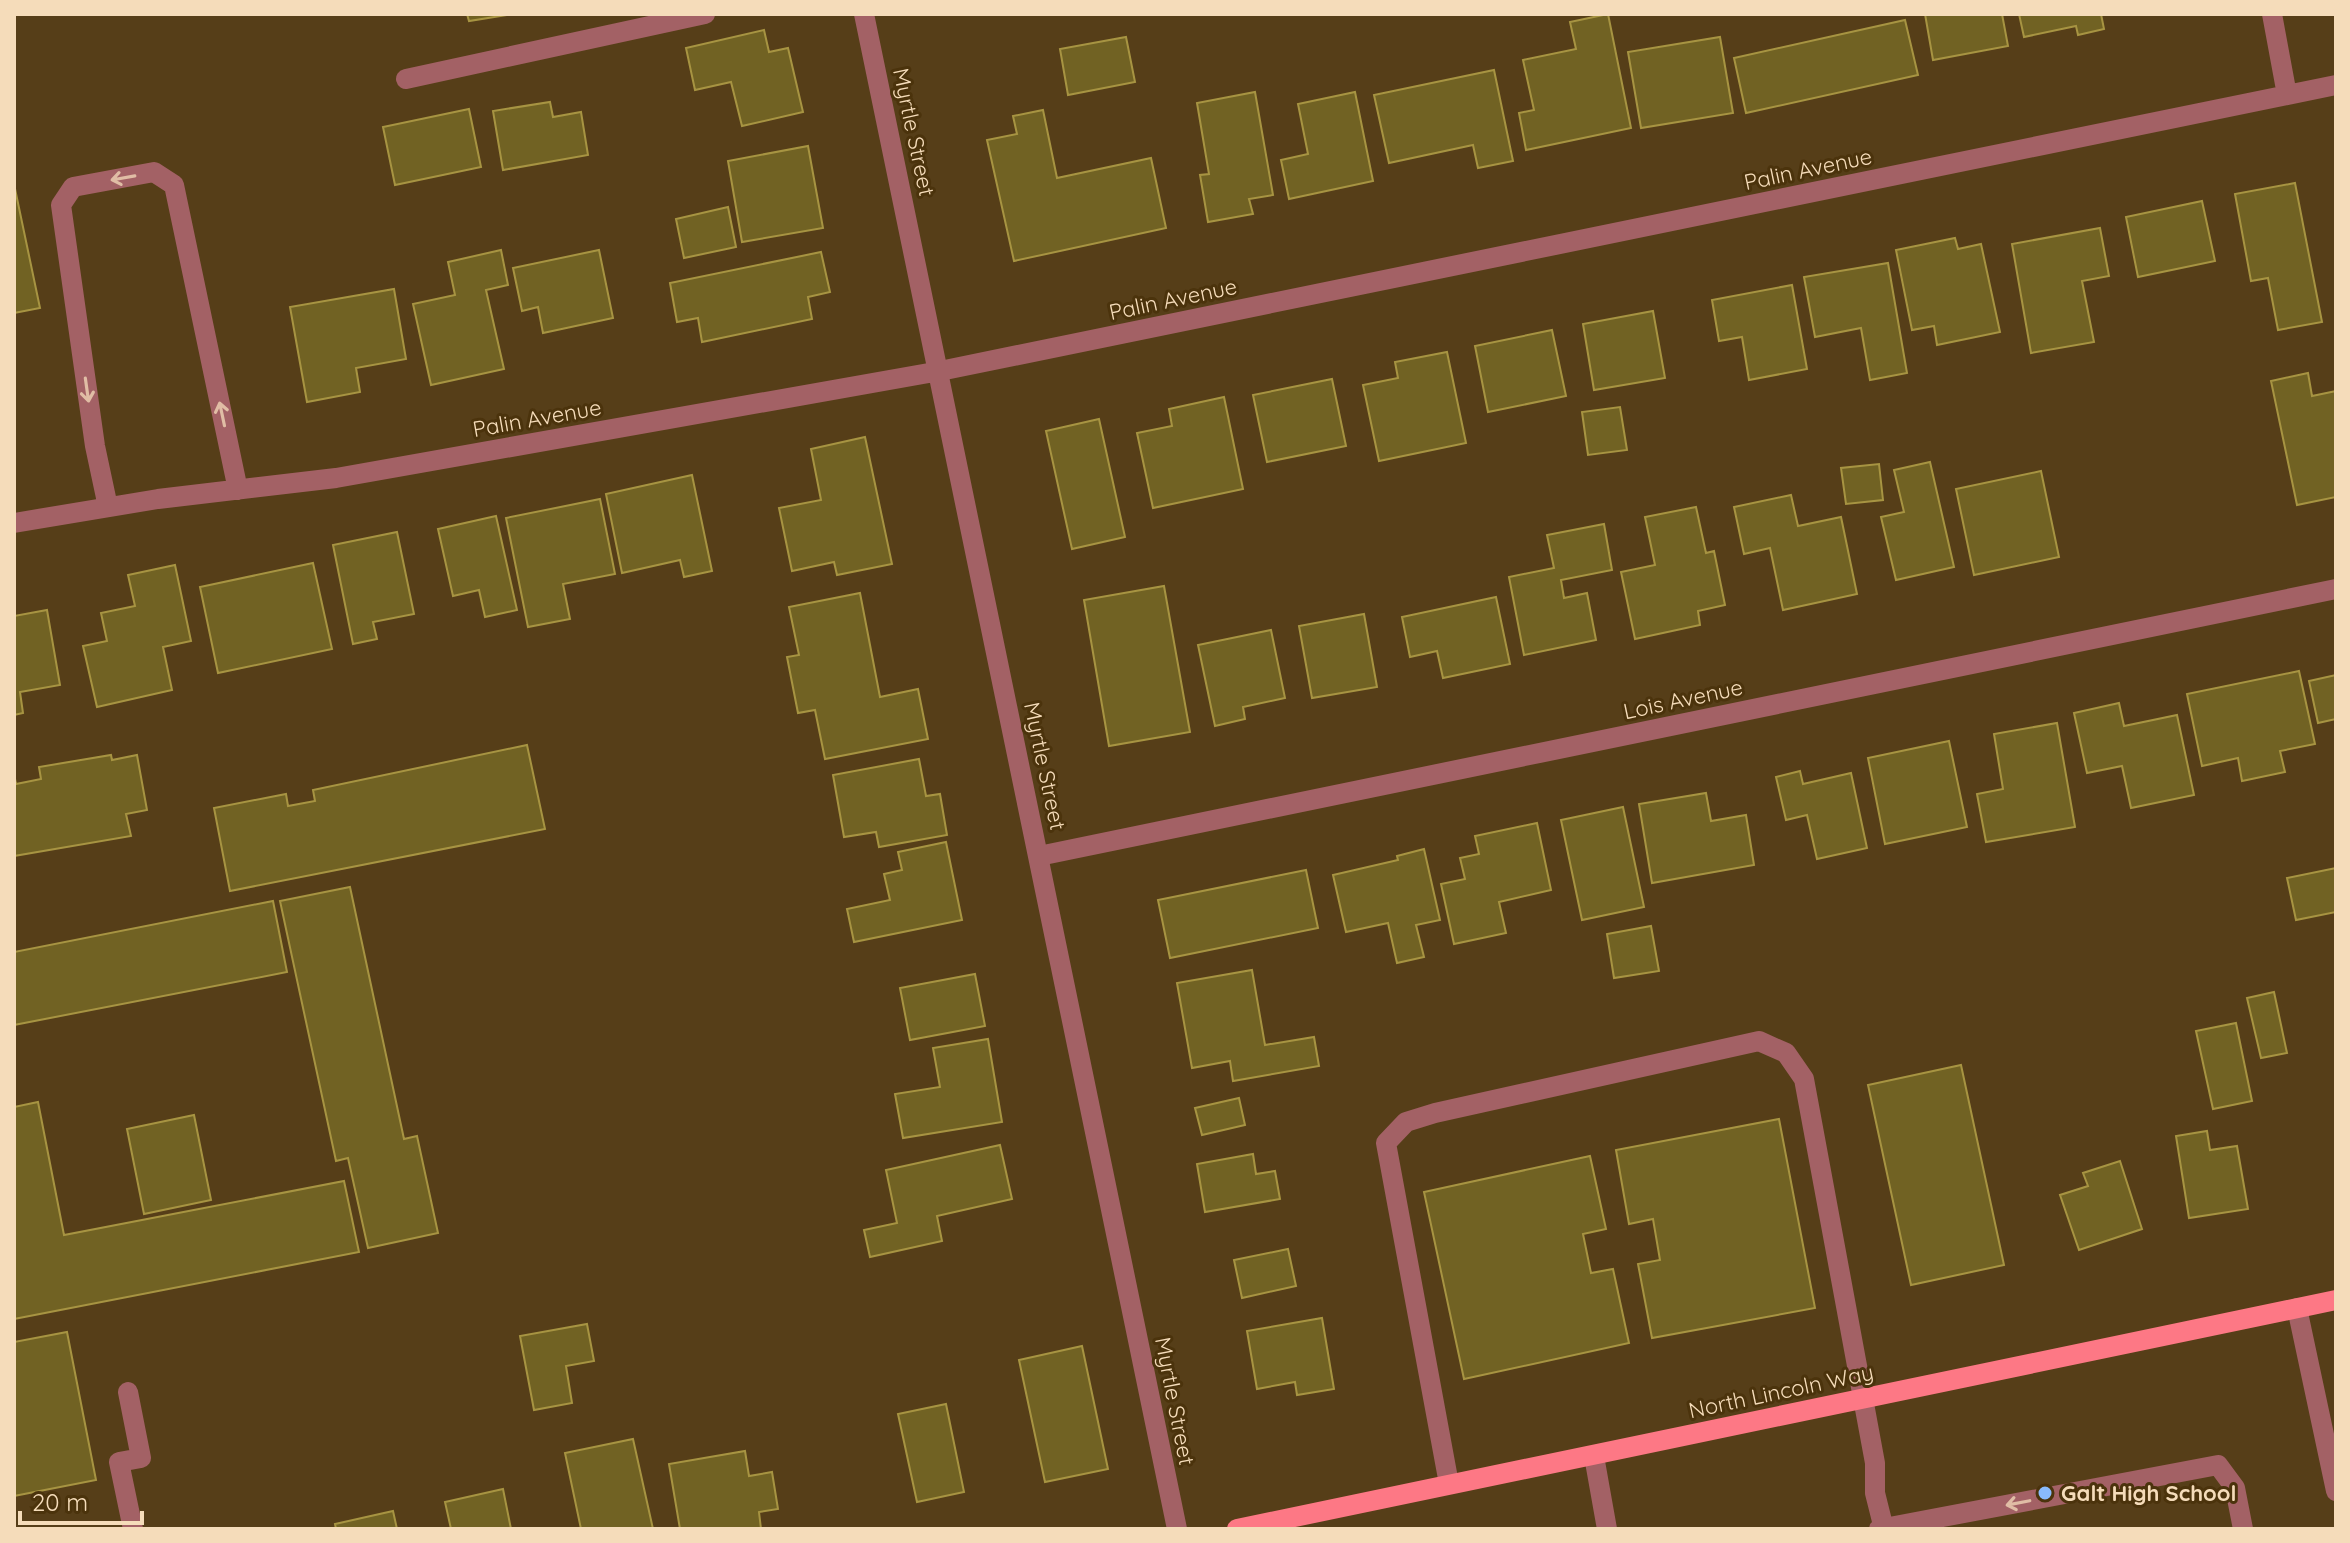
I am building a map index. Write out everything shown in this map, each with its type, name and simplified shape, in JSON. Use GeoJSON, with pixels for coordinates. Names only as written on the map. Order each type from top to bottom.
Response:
{"type":"FeatureCollection","features":[{"type":"Feature","properties":{"kind":"main road","name":"North Lincoln Way"},"geometry":{"type":"LineString","coordinates":[[1237,1529],[2336,1300]]}},
{"type":"Feature","properties":{"kind":"street"},"geometry":{"type":"LineString","coordinates":[[406,79],[705,14]]}},
{"type":"Feature","properties":{"kind":"street"},"geometry":{"type":"LineString","coordinates":[[2272,14],[2287,95]]}},
{"type":"Feature","properties":{"kind":"street","name":"Myrtle Street"},"geometry":{"type":"LineString","coordinates":[[869,15],[1177,1529]]}},
{"type":"Feature","properties":{"kind":"street","name":"Palin Avenue"},"geometry":{"type":"LineString","coordinates":[[14,523],[108,507],[336,478],[940,371],[2336,85]]}},
{"type":"Feature","properties":{"kind":"street"},"geometry":{"type":"LineString","coordinates":[[108,507],[95,446],[61,205],[73,187],[154,172],[174,185],[238,490]]}},
{"type":"Feature","properties":{"kind":"street","name":"Lois Avenue"},"geometry":{"type":"LineString","coordinates":[[1039,856],[2336,589]]}},
{"type":"Feature","properties":{"kind":"street"},"geometry":{"type":"LineString","coordinates":[[1449,1484],[1386,1143],[1406,1122],[1435,1113],[1759,1041],[1786,1053],[1804,1079],[1862,1398],[1882,1529],[2218,1465],[2235,1488],[2243,1529]]}},
{"type":"Feature","properties":{"kind":"street"},"geometry":{"type":"LineString","coordinates":[[2297,1308],[2336,1491]]}},
{"type":"Feature","properties":{"kind":"street"},"geometry":{"type":"LineString","coordinates":[[128,1392],[141,1458],[119,1462],[133,1529]]}},
{"type":"Feature","properties":{"kind":"street"},"geometry":{"type":"LineString","coordinates":[[1594,1456],[1607,1529]]}},
{"type":"Feature","properties":{"kind":"building"},"geometry":{"type":"Polygon","coordinates":[[[467,14],[513,14],[469,21],[467,14]]]}},
{"type":"Feature","properties":{"kind":"building"},"geometry":{"type":"Polygon","coordinates":[[[1608,14],[1631,128],[1526,150],[1519,113],[1534,110],[1523,60],[1576,49],[1570,22],[1608,14]]]}},
{"type":"Feature","properties":{"kind":"building"},"geometry":{"type":"Polygon","coordinates":[[[1925,14],[2002,14],[2008,46],[1933,60],[1925,14]]]}},
{"type":"Feature","properties":{"kind":"building"},"geometry":{"type":"Polygon","coordinates":[[[2019,14],[2101,14],[2104,29],[2078,35],[2076,26],[2024,37],[2019,14]]]}},
{"type":"Feature","properties":{"kind":"building"},"geometry":{"type":"Polygon","coordinates":[[[1905,20],[1918,75],[1746,113],[1734,58],[1905,20]]]}},
{"type":"Feature","properties":{"kind":"building"},"geometry":{"type":"Polygon","coordinates":[[[764,30],[769,52],[788,48],[803,112],[742,126],[731,82],[695,90],[686,48],[764,30]]]}},
{"type":"Feature","properties":{"kind":"building"},"geometry":{"type":"Polygon","coordinates":[[[1126,37],[1135,82],[1068,95],[1060,49],[1126,37]]]}},
{"type":"Feature","properties":{"kind":"building"},"geometry":{"type":"Polygon","coordinates":[[[1720,37],[1733,113],[1641,128],[1628,52],[1720,37]]]}},
{"type":"Feature","properties":{"kind":"building"},"geometry":{"type":"Polygon","coordinates":[[[1494,70],[1513,161],[1478,168],[1473,145],[1389,163],[1374,95],[1494,70]]]}},
{"type":"Feature","properties":{"kind":"building"},"geometry":{"type":"Polygon","coordinates":[[[1255,92],[1273,195],[1249,199],[1253,214],[1208,222],[1200,175],[1209,174],[1197,103],[1255,92]]]}},
{"type":"Feature","properties":{"kind":"building"},"geometry":{"type":"Polygon","coordinates":[[[1355,92],[1373,181],[1289,199],[1281,160],[1308,154],[1298,104],[1355,92]]]}},
{"type":"Feature","properties":{"kind":"building"},"geometry":{"type":"Polygon","coordinates":[[[550,102],[553,117],[581,112],[588,155],[503,170],[493,111],[550,102]]]}},
{"type":"Feature","properties":{"kind":"building"},"geometry":{"type":"Polygon","coordinates":[[[469,109],[481,167],[395,185],[383,127],[469,109]]]}},
{"type":"Feature","properties":{"kind":"building"},"geometry":{"type":"Polygon","coordinates":[[[1043,110],[1057,178],[1151,158],[1166,228],[1014,261],[987,140],[1017,134],[1013,116],[1043,110]]]}},
{"type":"Feature","properties":{"kind":"building"},"geometry":{"type":"Polygon","coordinates":[[[808,146],[823,228],[742,242],[728,161],[808,146]]]}},
{"type":"Feature","properties":{"kind":"building"},"geometry":{"type":"Polygon","coordinates":[[[2295,183],[2322,322],[2278,330],[2268,278],[2251,281],[2235,194],[2295,183]]]}},
{"type":"Feature","properties":{"kind":"building"},"geometry":{"type":"Polygon","coordinates":[[[14,184],[40,308],[14,313],[14,184]]]}},
{"type":"Feature","properties":{"kind":"building"},"geometry":{"type":"Polygon","coordinates":[[[2202,201],[2215,261],[2138,277],[2126,217],[2202,201]]]}},
{"type":"Feature","properties":{"kind":"building"},"geometry":{"type":"Polygon","coordinates":[[[728,207],[736,247],[684,258],[676,219],[728,207]]]}},
{"type":"Feature","properties":{"kind":"building"},"geometry":{"type":"Polygon","coordinates":[[[2100,228],[2109,276],[2082,281],[2094,342],[2031,353],[2012,244],[2100,228]]]}},
{"type":"Feature","properties":{"kind":"building"},"geometry":{"type":"Polygon","coordinates":[[[1955,238],[1958,249],[1981,244],[2000,332],[1937,345],[1934,326],[1912,330],[1896,250],[1955,238]]]}},
{"type":"Feature","properties":{"kind":"building"},"geometry":{"type":"Polygon","coordinates":[[[501,250],[508,285],[486,290],[504,369],[431,385],[413,304],[455,295],[448,262],[501,250]]]}},
{"type":"Feature","properties":{"kind":"building"},"geometry":{"type":"Polygon","coordinates":[[[599,250],[613,318],[543,333],[538,307],[522,311],[513,268],[599,250]]]}},
{"type":"Feature","properties":{"kind":"building"},"geometry":{"type":"Polygon","coordinates":[[[821,252],[830,292],[808,297],[812,319],[702,342],[698,318],[677,322],[670,283],[821,252]]]}},
{"type":"Feature","properties":{"kind":"building"},"geometry":{"type":"Polygon","coordinates":[[[1888,263],[1907,373],[1870,380],[1861,328],[1815,337],[1804,277],[1888,263]]]}},
{"type":"Feature","properties":{"kind":"building"},"geometry":{"type":"Polygon","coordinates":[[[1792,285],[1807,369],[1749,380],[1742,337],[1719,341],[1712,300],[1792,285]]]}},
{"type":"Feature","properties":{"kind":"building"},"geometry":{"type":"Polygon","coordinates":[[[394,289],[406,359],[356,368],[360,392],[307,402],[290,307],[394,289]]]}},
{"type":"Feature","properties":{"kind":"building"},"geometry":{"type":"Polygon","coordinates":[[[1653,311],[1665,378],[1594,390],[1583,324],[1653,311]]]}},
{"type":"Feature","properties":{"kind":"building"},"geometry":{"type":"Polygon","coordinates":[[[1552,330],[1566,396],[1488,412],[1475,346],[1552,330]]]}},
{"type":"Feature","properties":{"kind":"building"},"geometry":{"type":"Polygon","coordinates":[[[1447,352],[1466,443],[1379,461],[1363,385],[1398,378],[1395,362],[1447,352]]]}},
{"type":"Feature","properties":{"kind":"building"},"geometry":{"type":"Polygon","coordinates":[[[2308,373],[2312,396],[2336,391],[2336,497],[2297,505],[2271,381],[2308,373]]]}},
{"type":"Feature","properties":{"kind":"building"},"geometry":{"type":"Polygon","coordinates":[[[1332,379],[1346,446],[1267,462],[1253,395],[1332,379]]]}},
{"type":"Feature","properties":{"kind":"building"},"geometry":{"type":"Polygon","coordinates":[[[1224,397],[1243,489],[1153,508],[1137,433],[1172,426],[1169,409],[1224,397]]]}},
{"type":"Feature","properties":{"kind":"building"},"geometry":{"type":"Polygon","coordinates":[[[1620,407],[1627,450],[1588,455],[1582,412],[1620,407]]]}},
{"type":"Feature","properties":{"kind":"building"},"geometry":{"type":"Polygon","coordinates":[[[1099,419],[1125,537],[1072,549],[1046,431],[1099,419]]]}},
{"type":"Feature","properties":{"kind":"building"},"geometry":{"type":"Polygon","coordinates":[[[865,437],[892,564],[837,575],[834,562],[792,571],[779,508],[821,500],[811,449],[865,437]]]}},
{"type":"Feature","properties":{"kind":"building"},"geometry":{"type":"Polygon","coordinates":[[[1930,462],[1954,567],[1896,580],[1881,517],[1904,512],[1894,470],[1930,462]]]}},
{"type":"Feature","properties":{"kind":"building"},"geometry":{"type":"Polygon","coordinates":[[[1879,464],[1883,500],[1846,504],[1841,468],[1879,464]]]}},
{"type":"Feature","properties":{"kind":"building"},"geometry":{"type":"Polygon","coordinates":[[[2041,471],[2059,557],[1974,575],[1956,489],[2041,471]]]}},
{"type":"Feature","properties":{"kind":"building"},"geometry":{"type":"Polygon","coordinates":[[[692,475],[712,571],[684,577],[680,560],[622,573],[606,494],[692,475]]]}},
{"type":"Feature","properties":{"kind":"building"},"geometry":{"type":"Polygon","coordinates":[[[1791,495],[1798,526],[1841,517],[1857,594],[1783,610],[1770,548],[1744,554],[1734,507],[1791,495]]]}},
{"type":"Feature","properties":{"kind":"building"},"geometry":{"type":"Polygon","coordinates":[[[600,499],[615,574],[563,584],[570,619],[528,627],[506,518],[600,499]]]}},
{"type":"Feature","properties":{"kind":"building"},"geometry":{"type":"Polygon","coordinates":[[[1696,507],[1706,553],[1714,551],[1725,605],[1698,611],[1700,625],[1635,639],[1621,572],[1655,565],[1645,517],[1696,507]]]}},
{"type":"Feature","properties":{"kind":"building"},"geometry":{"type":"Polygon","coordinates":[[[496,516],[517,610],[485,617],[479,590],[453,596],[438,529],[496,516]]]}},
{"type":"Feature","properties":{"kind":"building"},"geometry":{"type":"Polygon","coordinates":[[[1604,524],[1612,570],[1561,580],[1564,598],[1587,593],[1596,640],[1524,655],[1509,577],[1554,568],[1547,535],[1604,524]]]}},
{"type":"Feature","properties":{"kind":"building"},"geometry":{"type":"Polygon","coordinates":[[[397,532],[414,614],[373,622],[377,639],[353,644],[333,545],[397,532]]]}},
{"type":"Feature","properties":{"kind":"building"},"geometry":{"type":"Polygon","coordinates":[[[313,563],[332,649],[218,673],[200,587],[313,563]]]}},
{"type":"Feature","properties":{"kind":"building"},"geometry":{"type":"Polygon","coordinates":[[[175,565],[191,641],[163,647],[172,690],[97,707],[83,646],[107,641],[101,613],[135,606],[128,575],[175,565]]]}},
{"type":"Feature","properties":{"kind":"building"},"geometry":{"type":"Polygon","coordinates":[[[1164,586],[1190,732],[1109,746],[1084,600],[1164,586]]]}},
{"type":"Feature","properties":{"kind":"building"},"geometry":{"type":"Polygon","coordinates":[[[860,593],[880,697],[918,689],[928,739],[825,759],[815,710],[798,713],[787,657],[799,655],[789,607],[860,593]]]}},
{"type":"Feature","properties":{"kind":"building"},"geometry":{"type":"Polygon","coordinates":[[[1496,597],[1510,664],[1443,678],[1437,651],[1410,657],[1402,617],[1496,597]]]}},
{"type":"Feature","properties":{"kind":"building"},"geometry":{"type":"Polygon","coordinates":[[[47,610],[60,685],[20,692],[23,713],[14,715],[14,616],[47,610]]]}},
{"type":"Feature","properties":{"kind":"building"},"geometry":{"type":"Polygon","coordinates":[[[1364,614],[1377,687],[1312,698],[1299,626],[1364,614]]]}},
{"type":"Feature","properties":{"kind":"building"},"geometry":{"type":"Polygon","coordinates":[[[1271,630],[1285,698],[1243,707],[1245,719],[1215,726],[1198,645],[1271,630]]]}},
{"type":"Feature","properties":{"kind":"building"},"geometry":{"type":"Polygon","coordinates":[[[2299,671],[2315,744],[2280,751],[2285,772],[2242,781],[2238,758],[2202,766],[2187,694],[2299,671]]]}},
{"type":"Feature","properties":{"kind":"building"},"geometry":{"type":"Polygon","coordinates":[[[2336,675],[2336,719],[2318,723],[2309,681],[2336,675]]]}},
{"type":"Feature","properties":{"kind":"building"},"geometry":{"type":"Polygon","coordinates":[[[2119,703],[2124,726],[2177,715],[2194,795],[2131,808],[2122,766],[2087,773],[2074,713],[2119,703]]]}},
{"type":"Feature","properties":{"kind":"building"},"geometry":{"type":"Polygon","coordinates":[[[2057,723],[2075,827],[1986,842],[1977,794],[2003,789],[1994,734],[2057,723]]]}},
{"type":"Feature","properties":{"kind":"building"},"geometry":{"type":"Polygon","coordinates":[[[1949,741],[1967,827],[1885,844],[1868,758],[1949,741]]]}},
{"type":"Feature","properties":{"kind":"building"},"geometry":{"type":"Polygon","coordinates":[[[527,745],[545,829],[230,891],[214,808],[286,794],[288,806],[315,801],[313,790],[527,745]]]}},
{"type":"Feature","properties":{"kind":"building"},"geometry":{"type":"Polygon","coordinates":[[[111,755],[112,760],[137,755],[147,810],[126,814],[131,836],[14,856],[14,774],[16,784],[41,779],[39,767],[111,755]]]}},
{"type":"Feature","properties":{"kind":"building"},"geometry":{"type":"Polygon","coordinates":[[[919,759],[926,796],[940,794],[947,835],[879,847],[876,832],[844,837],[833,775],[919,759]]]}},
{"type":"Feature","properties":{"kind":"building"},"geometry":{"type":"Polygon","coordinates":[[[1800,771],[1803,784],[1851,773],[1867,848],[1817,859],[1807,815],[1786,820],[1776,777],[1800,771]]]}},
{"type":"Feature","properties":{"kind":"building"},"geometry":{"type":"Polygon","coordinates":[[[1706,793],[1711,821],[1746,815],[1754,865],[1652,883],[1639,804],[1706,793]]]}},
{"type":"Feature","properties":{"kind":"building"},"geometry":{"type":"Polygon","coordinates":[[[1623,807],[1644,907],[1582,920],[1561,820],[1623,807]]]}},
{"type":"Feature","properties":{"kind":"building"},"geometry":{"type":"Polygon","coordinates":[[[1537,823],[1551,890],[1499,902],[1506,933],[1454,944],[1441,884],[1465,879],[1460,858],[1479,854],[1475,836],[1537,823]]]}},
{"type":"Feature","properties":{"kind":"building"},"geometry":{"type":"Polygon","coordinates":[[[946,842],[962,920],[854,942],[847,909],[890,900],[884,874],[902,870],[898,852],[946,842]]]}},
{"type":"Feature","properties":{"kind":"building"},"geometry":{"type":"Polygon","coordinates":[[[1424,849],[1440,920],[1416,925],[1424,957],[1397,963],[1388,923],[1346,932],[1333,875],[1398,860],[1397,856],[1424,849]]]}},
{"type":"Feature","properties":{"kind":"building"},"geometry":{"type":"Polygon","coordinates":[[[2336,868],[2336,912],[2296,920],[2287,878],[2336,868]]]}},
{"type":"Feature","properties":{"kind":"building"},"geometry":{"type":"Polygon","coordinates":[[[1306,870],[1318,928],[1170,958],[1158,900],[1306,870]]]}},
{"type":"Feature","properties":{"kind":"building"},"geometry":{"type":"Polygon","coordinates":[[[350,887],[404,1139],[417,1136],[438,1233],[368,1248],[348,1158],[336,1161],[280,901],[350,887]]]}},
{"type":"Feature","properties":{"kind":"building"},"geometry":{"type":"Polygon","coordinates":[[[273,901],[287,972],[14,1025],[14,952],[273,901]]]}},
{"type":"Feature","properties":{"kind":"building"},"geometry":{"type":"Polygon","coordinates":[[[1651,926],[1659,971],[1614,978],[1607,934],[1651,926]]]}},
{"type":"Feature","properties":{"kind":"building"},"geometry":{"type":"Polygon","coordinates":[[[1252,970],[1265,1045],[1314,1037],[1319,1066],[1233,1081],[1230,1061],[1192,1068],[1177,983],[1252,970]]]}},
{"type":"Feature","properties":{"kind":"building"},"geometry":{"type":"Polygon","coordinates":[[[975,974],[985,1026],[910,1040],[900,988],[975,974]]]}},
{"type":"Feature","properties":{"kind":"building"},"geometry":{"type":"Polygon","coordinates":[[[2274,992],[2287,1053],[2261,1058],[2247,998],[2274,992]]]}},
{"type":"Feature","properties":{"kind":"building"},"geometry":{"type":"Polygon","coordinates":[[[2236,1023],[2252,1101],[2213,1109],[2196,1031],[2236,1023]]]}},
{"type":"Feature","properties":{"kind":"building"},"geometry":{"type":"Polygon","coordinates":[[[988,1039],[1002,1122],[903,1138],[895,1094],[940,1087],[933,1048],[988,1039]]]}},
{"type":"Feature","properties":{"kind":"building"},"geometry":{"type":"Polygon","coordinates":[[[1961,1065],[2004,1265],[1911,1285],[1868,1085],[1961,1065]]]}},
{"type":"Feature","properties":{"kind":"building"},"geometry":{"type":"Polygon","coordinates":[[[1239,1098],[1245,1125],[1202,1135],[1195,1108],[1239,1098]]]}},
{"type":"Feature","properties":{"kind":"building"},"geometry":{"type":"Polygon","coordinates":[[[38,1102],[64,1235],[344,1181],[359,1252],[14,1319],[14,1107],[38,1102]]]}},
{"type":"Feature","properties":{"kind":"building"},"geometry":{"type":"Polygon","coordinates":[[[194,1115],[211,1200],[144,1214],[127,1129],[194,1115]]]}},
{"type":"Feature","properties":{"kind":"building"},"geometry":{"type":"Polygon","coordinates":[[[1779,1119],[1815,1308],[1652,1338],[1638,1264],[1660,1260],[1653,1219],[1629,1224],[1616,1150],[1779,1119]]]}},
{"type":"Feature","properties":{"kind":"building"},"geometry":{"type":"Polygon","coordinates":[[[2207,1131],[2210,1150],[2237,1146],[2248,1209],[2189,1218],[2176,1136],[2207,1131]]]}},
{"type":"Feature","properties":{"kind":"building"},"geometry":{"type":"Polygon","coordinates":[[[1000,1145],[1012,1199],[937,1216],[942,1241],[870,1257],[864,1230],[897,1223],[886,1170],[1000,1145]]]}},
{"type":"Feature","properties":{"kind":"building"},"geometry":{"type":"Polygon","coordinates":[[[1253,1154],[1256,1174],[1275,1171],[1280,1199],[1205,1212],[1197,1164],[1253,1154]]]}},
{"type":"Feature","properties":{"kind":"building"},"geometry":{"type":"Polygon","coordinates":[[[1590,1156],[1606,1229],[1583,1234],[1591,1273],[1613,1269],[1629,1343],[1464,1379],[1424,1192],[1590,1156]]]}},
{"type":"Feature","properties":{"kind":"building"},"geometry":{"type":"Polygon","coordinates":[[[2120,1161],[2142,1229],[2079,1250],[2060,1195],[2088,1186],[2083,1173],[2120,1161]]]}},
{"type":"Feature","properties":{"kind":"building"},"geometry":{"type":"Polygon","coordinates":[[[1288,1249],[1296,1286],[1242,1298],[1234,1260],[1288,1249]]]}},
{"type":"Feature","properties":{"kind":"building"},"geometry":{"type":"Polygon","coordinates":[[[1322,1318],[1334,1389],[1297,1395],[1295,1382],[1257,1389],[1247,1331],[1322,1318]]]}},
{"type":"Feature","properties":{"kind":"building"},"geometry":{"type":"Polygon","coordinates":[[[587,1324],[594,1361],[566,1366],[572,1403],[534,1410],[520,1336],[587,1324]]]}},
{"type":"Feature","properties":{"kind":"building"},"geometry":{"type":"Polygon","coordinates":[[[67,1332],[96,1480],[14,1496],[14,1342],[67,1332]]]}},
{"type":"Feature","properties":{"kind":"building"},"geometry":{"type":"Polygon","coordinates":[[[1082,1346],[1108,1469],[1045,1482],[1019,1360],[1082,1346]]]}},
{"type":"Feature","properties":{"kind":"building"},"geometry":{"type":"Polygon","coordinates":[[[946,1404],[964,1492],[917,1502],[898,1414],[946,1404]]]}},
{"type":"Feature","properties":{"kind":"building"},"geometry":{"type":"Polygon","coordinates":[[[633,1439],[653,1529],[581,1529],[565,1453],[633,1439]]]}},
{"type":"Feature","properties":{"kind":"building"},"geometry":{"type":"Polygon","coordinates":[[[745,1451],[749,1476],[772,1472],[778,1509],[759,1512],[761,1529],[680,1529],[669,1464],[745,1451]]]}},
{"type":"Feature","properties":{"kind":"building"},"geometry":{"type":"Polygon","coordinates":[[[503,1489],[511,1529],[451,1529],[445,1502],[503,1489]]]}},
{"type":"Feature","properties":{"kind":"building"},"geometry":{"type":"Polygon","coordinates":[[[393,1511],[397,1529],[336,1529],[335,1524],[393,1511]]]}},
{"type":"Feature","properties":{"kind":"place","name":"Galt High School"},"geometry":{"type":"Point","coordinates":[2045,1493]}}]}
